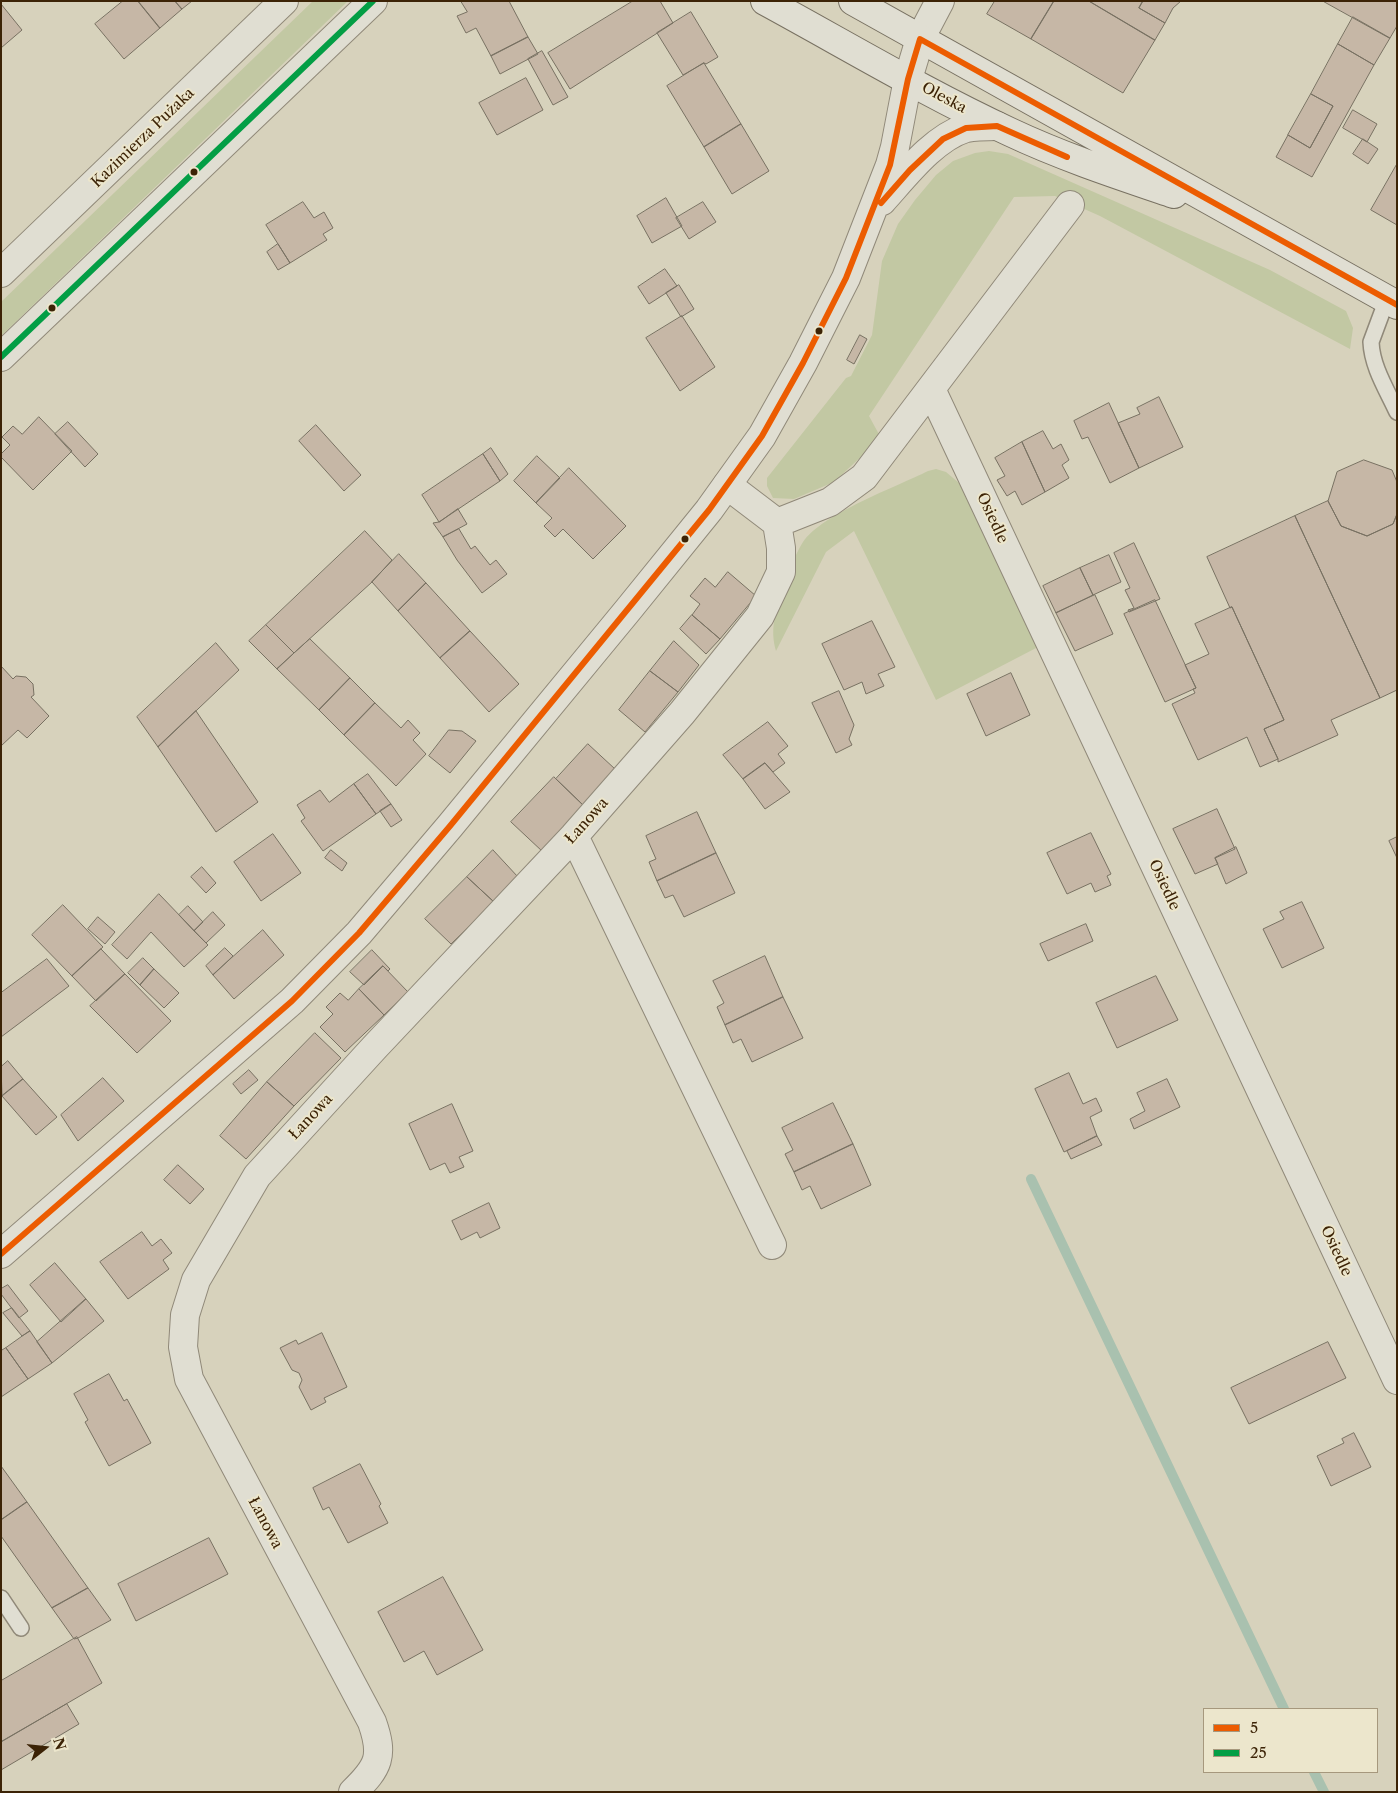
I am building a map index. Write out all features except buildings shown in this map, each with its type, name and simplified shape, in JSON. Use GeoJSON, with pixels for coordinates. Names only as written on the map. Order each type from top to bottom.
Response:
{"type":"FeatureCollection","features":[{"type":"Feature","properties":{"kind":"street"},"geometry":{"type":"LineString","coordinates":[[1,357],[373,1]]}},
{"type":"Feature","properties":{"kind":"street","name":"Oleska"},"geometry":{"type":"LineString","coordinates":[[765,1],[996,126],[1065,156],[1243,219]]}},
{"type":"Feature","properties":{"kind":"street","name":"Oleska"},"geometry":{"type":"LineString","coordinates":[[853,1],[1392,302]]}},
{"type":"Feature","properties":{"kind":"street"},"geometry":{"type":"LineString","coordinates":[[1,1254],[292,1000],[359,933],[628,610],[727,485],[762,436],[803,363],[846,278],[895,147],[908,79],[920,39],[940,1]]}},
{"type":"Feature","properties":{"kind":"street","name":"Kazimierza Pużaka"},"geometry":{"type":"LineString","coordinates":[[1,273],[280,3]]}},
{"type":"Feature","properties":{"kind":"street"},"geometry":{"type":"LineString","coordinates":[[871,214],[910,170],[943,139],[966,128],[996,126]]}},
{"type":"Feature","properties":{"kind":"street"},"geometry":{"type":"LineString","coordinates":[[727,485],[777,523],[830,502],[864,477],[1070,205]]}},
{"type":"Feature","properties":{"kind":"street","name":"Osiedle"},"geometry":{"type":"LineString","coordinates":[[931,389],[1397,1380]]}},
{"type":"Feature","properties":{"kind":"street","name":"Łanowa"},"geometry":{"type":"LineString","coordinates":[[353,1792],[367,1778],[377,1761],[379,1742],[374,1728],[188,1379],[183,1347],[185,1315],[197,1276],[257,1176],[374,1048],[574,836],[682,713],[760,616],[781,572],[781,548],[777,523]]}},
{"type":"Feature","properties":{"kind":"street"},"geometry":{"type":"LineString","coordinates":[[574,836],[772,1245]]}},
{"type":"Feature","properties":{"kind":"lane"},"geometry":{"type":"LineString","coordinates":[[1392,302],[1371,342],[1371,349],[1373,361],[1397,412]]}},
{"type":"Feature","properties":{"kind":"lane"},"geometry":{"type":"LineString","coordinates":[[1,1598],[21,1628]]}},
{"type":"Feature","properties":{"kind":"green space"},"geometry":{"type":"Polygon","coordinates":[[[313,1],[348,1],[1,336],[1,302],[313,1]]]}},
{"type":"Feature","properties":{"kind":"green space"},"geometry":{"type":"Polygon","coordinates":[[[989,151],[1008,154],[1270,270],[1346,311],[1353,328],[1350,349],[1100,216],[1055,196],[1014,197],[869,416],[881,438],[834,482],[794,499],[773,498],[767,486],[767,478],[846,378],[851,376],[872,335],[882,261],[898,224],[936,175],[953,161],[975,153],[989,151]]]}},
{"type":"Feature","properties":{"kind":"green space"},"geometry":{"type":"Polygon","coordinates":[[[936,469],[946,472],[959,483],[1038,647],[936,700],[854,531],[826,552],[776,651],[773,636],[775,616],[788,575],[803,542],[826,521],[842,511],[936,469]]]}},
{"type":"Feature","properties":{"kind":"waterway"},"geometry":{"type":"LineString","coordinates":[[1031,1179],[1284,1708]]}},
{"type":"Feature","properties":{"kind":"waterway"},"geometry":{"type":"LineString","coordinates":[[1314,1773],[1324,1792]]}},
{"type":"Feature","properties":{"kind":"transit line","name":"25"},"geometry":{"type":"LineString","coordinates":[[1,357],[373,1]]}},
{"type":"Feature","properties":{"kind":"transit line","name":"5"},"geometry":{"type":"LineString","coordinates":[[1,1254],[292,1001],[359,933],[450,826],[709,510],[762,436],[803,363],[846,278],[890,165],[908,79],[920,39],[1397,305]]}},
{"type":"Feature","properties":{"kind":"transit line","name":"5"},"geometry":{"type":"LineString","coordinates":[[881,203],[910,170],[943,139],[966,128],[997,126],[1067,157]]}}]}
